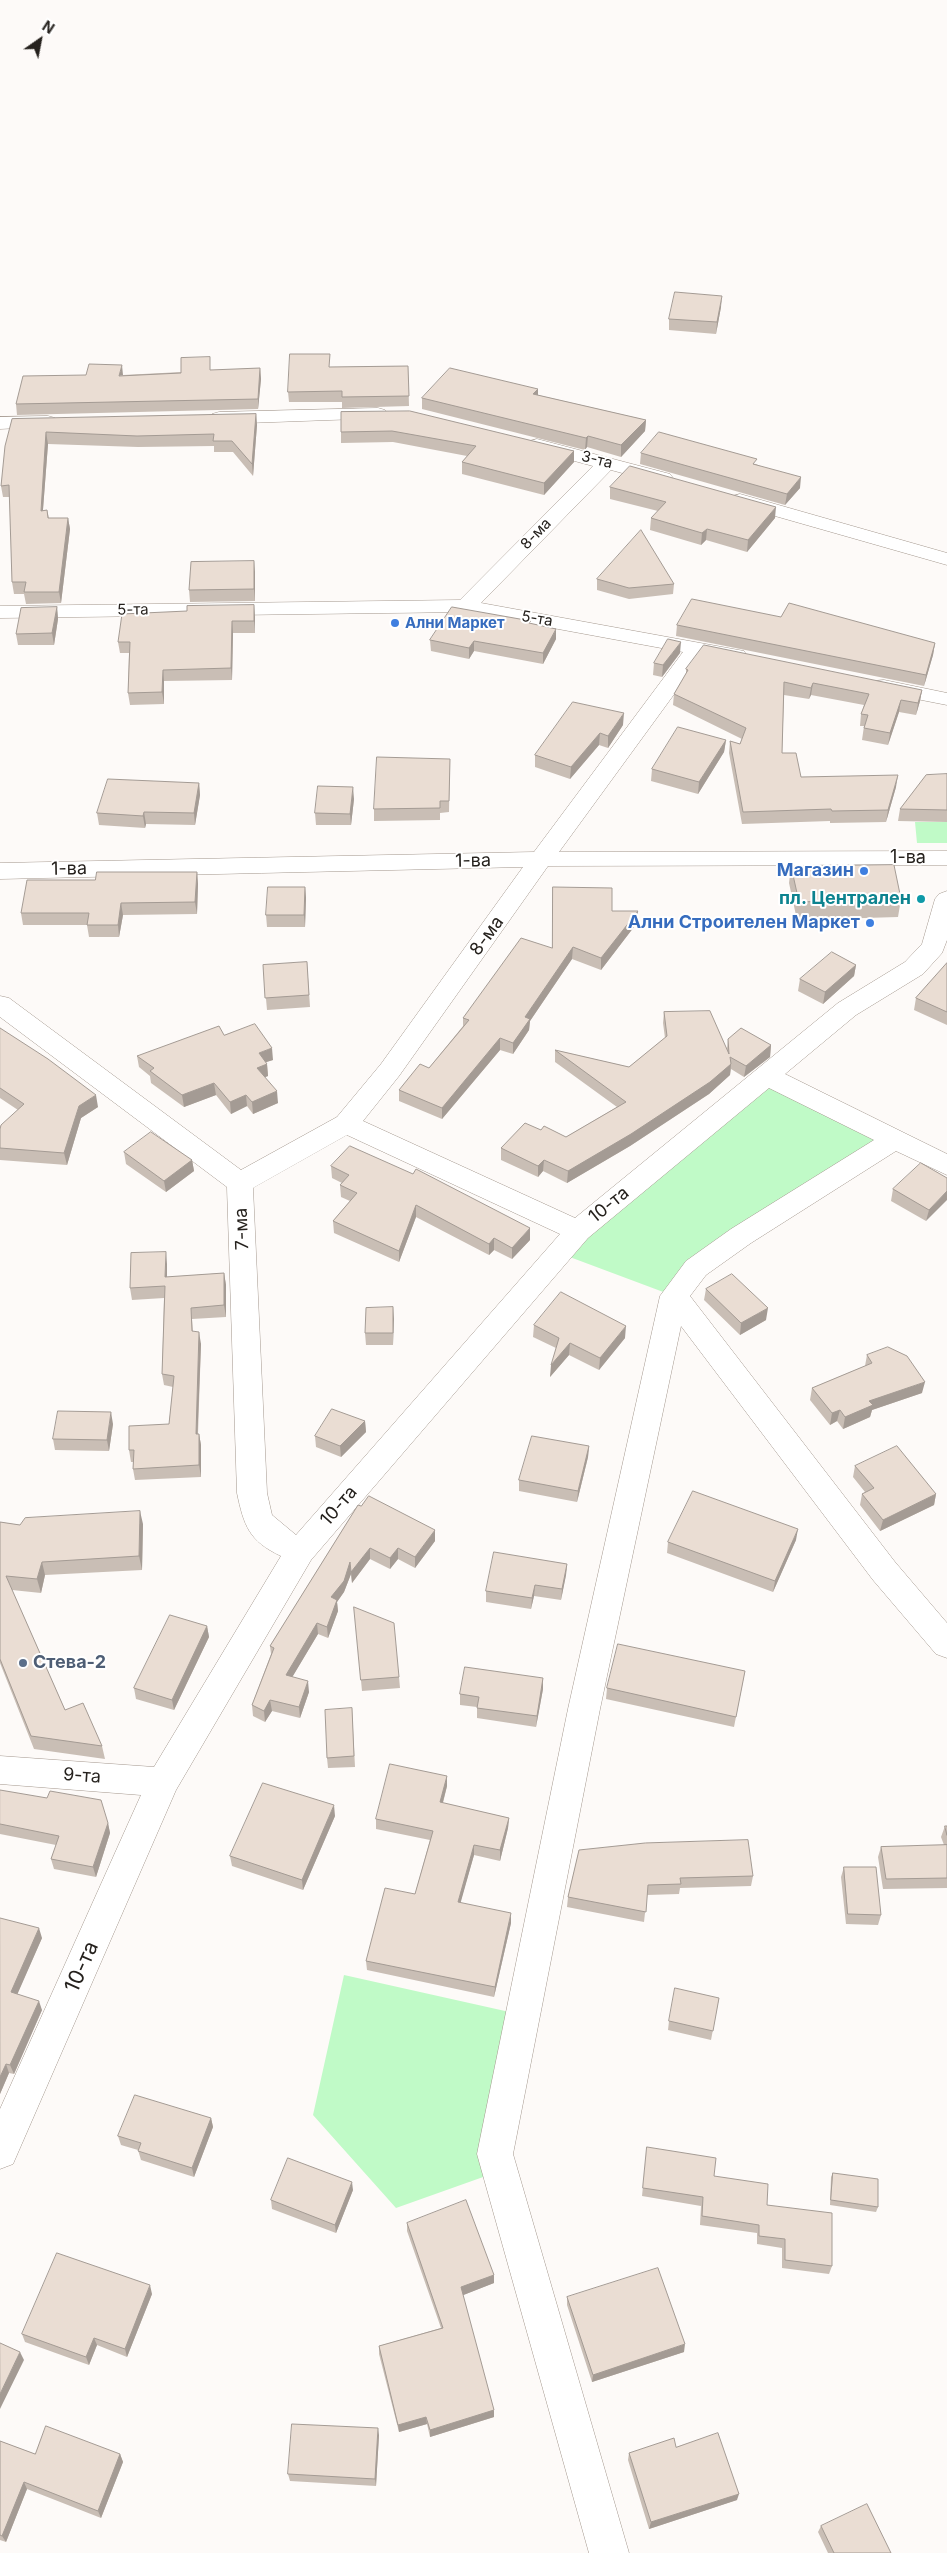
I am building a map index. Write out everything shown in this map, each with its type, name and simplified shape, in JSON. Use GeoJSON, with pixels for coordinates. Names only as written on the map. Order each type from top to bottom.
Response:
{"type":"FeatureCollection","features":[{"type":"Feature","properties":{"kind":"street"},"geometry":{"type":"LineString","coordinates":[[200,419],[400,414]]}},
{"type":"Feature","properties":{"kind":"street"},"geometry":{"type":"LineString","coordinates":[[0,423],[70,422]]}},
{"type":"Feature","properties":{"kind":"street","name":"3-та"},"geometry":{"type":"LineString","coordinates":[[522,442],[682,484]]}},
{"type":"Feature","properties":{"kind":"street","name":"8-ма"},"geometry":{"type":"LineString","coordinates":[[466,606],[607,463]]}},
{"type":"Feature","properties":{"kind":"street"},"geometry":{"type":"LineString","coordinates":[[720,495],[947,559]]}},
{"type":"Feature","properties":{"kind":"street","name":"5-та"},"geometry":{"type":"LineString","coordinates":[[0,612],[466,606],[755,660]]}},
{"type":"Feature","properties":{"kind":"street","name":"8-ма"},"geometry":{"type":"LineString","coordinates":[[240,1183],[346,1124],[390,1070],[697,648]]}},
{"type":"Feature","properties":{"kind":"street"},"geometry":{"type":"LineString","coordinates":[[861,681],[947,698]]}},
{"type":"Feature","properties":{"kind":"street","name":"1-ва"},"geometry":{"type":"LineString","coordinates":[[0,871],[542,859],[947,858]]}},
{"type":"Feature","properties":{"kind":"street","name":"10-та"},"geometry":{"type":"LineString","coordinates":[[0,2151],[163,1782],[300,1551],[578,1231],[847,1009],[914,968],[933,947],[947,899]]}},
{"type":"Feature","properties":{"kind":"street","name":"7-ма"},"geometry":{"type":"LineString","coordinates":[[0,1004],[240,1183],[252,1493],[258,1521],[279,1541],[300,1551]]}},
{"type":"Feature","properties":{"kind":"street"},"geometry":{"type":"LineString","coordinates":[[767,1076],[947,1165]]}},
{"type":"Feature","properties":{"kind":"street"},"geometry":{"type":"LineString","coordinates":[[346,1124],[578,1231]]}},
{"type":"Feature","properties":{"kind":"street"},"geometry":{"type":"LineString","coordinates":[[609,2553],[496,2154],[584,1709],[674,1296],[696,1268],[741,1236],[894,1140]]}},
{"type":"Feature","properties":{"kind":"street"},"geometry":{"type":"LineString","coordinates":[[674,1296],[884,1571],[947,1645]]}},
{"type":"Feature","properties":{"kind":"street","name":"9-та"},"geometry":{"type":"LineString","coordinates":[[0,1770],[163,1782]]}},
{"type":"Feature","properties":{"kind":"green space"},"geometry":{"type":"Polygon","coordinates":[[[915,822],[947,822],[947,843],[917,843],[915,822]]]}},
{"type":"Feature","properties":{"kind":"green space"},"geometry":{"type":"Polygon","coordinates":[[[767,1076],[893,1140],[674,1296],[559,1253],[767,1076]]]}},
{"type":"Feature","properties":{"kind":"green space"},"geometry":{"type":"Polygon","coordinates":[[[344,1975],[523,2015],[500,2171],[396,2208],[313,2115],[344,1975]]]}},
{"type":"Feature","properties":{"kind":"building"},"geometry":{"type":"Polygon","coordinates":[[[675,292],[722,296],[717,322],[669,319],[675,292]]]}},
{"type":"Feature","properties":{"kind":"building"},"geometry":{"type":"Polygon","coordinates":[[[290,354],[330,354],[329,367],[408,366],[409,396],[342,397],[342,391],[288,392],[290,354]]]}},
{"type":"Feature","properties":{"kind":"building"},"geometry":{"type":"Polygon","coordinates":[[[210,357],[210,370],[260,368],[258,399],[16,404],[23,376],[86,375],[89,364],[122,365],[119,376],[181,373],[181,358],[210,357]]]}},
{"type":"Feature","properties":{"kind":"building"},"geometry":{"type":"Polygon","coordinates":[[[450,368],[538,389],[533,394],[646,420],[621,445],[422,398],[450,368]]]}},
{"type":"Feature","properties":{"kind":"building"},"geometry":{"type":"Polygon","coordinates":[[[410,411],[574,451],[544,483],[462,462],[476,446],[392,431],[341,432],[341,412],[410,411]]]}},
{"type":"Feature","properties":{"kind":"building"},"geometry":{"type":"Polygon","coordinates":[[[256,414],[252,464],[232,441],[213,441],[214,434],[137,436],[46,432],[41,511],[47,510],[48,518],[68,518],[59,592],[24,592],[26,582],[12,582],[9,485],[1,486],[5,446],[12,419],[256,414]]]}},
{"type":"Feature","properties":{"kind":"building"},"geometry":{"type":"Polygon","coordinates":[[[659,432],[757,459],[753,464],[801,477],[787,494],[641,453],[659,432]]]}},
{"type":"Feature","properties":{"kind":"building"},"geometry":{"type":"Polygon","coordinates":[[[630,466],[776,507],[748,540],[707,529],[702,533],[651,518],[666,502],[610,487],[630,466]]]}},
{"type":"Feature","properties":{"kind":"building"},"geometry":{"type":"Polygon","coordinates":[[[641,530],[674,584],[629,588],[597,579],[641,530]]]}},
{"type":"Feature","properties":{"kind":"building"},"geometry":{"type":"Polygon","coordinates":[[[254,561],[254,589],[189,590],[191,562],[254,561]]]}},
{"type":"Feature","properties":{"kind":"building"},"geometry":{"type":"Polygon","coordinates":[[[692,599],[781,617],[789,603],[935,643],[926,675],[677,625],[692,599]]]}},
{"type":"Feature","properties":{"kind":"building"},"geometry":{"type":"Polygon","coordinates":[[[254,605],[254,621],[232,621],[231,668],[163,670],[162,692],[128,693],[130,642],[118,642],[122,614],[187,611],[187,606],[254,605]]]}},
{"type":"Feature","properties":{"kind":"building"},"geometry":{"type":"Polygon","coordinates":[[[57,607],[52,633],[16,634],[21,608],[57,607]]]}},
{"type":"Feature","properties":{"kind":"building"},"geometry":{"type":"Polygon","coordinates":[[[452,607],[531,621],[529,623],[556,629],[543,653],[474,641],[469,648],[430,640],[452,607]]]}},
{"type":"Feature","properties":{"kind":"building"},"geometry":{"type":"Polygon","coordinates":[[[668,639],[681,642],[663,665],[654,663],[668,639]]]}},
{"type":"Feature","properties":{"kind":"building"},"geometry":{"type":"Polygon","coordinates":[[[704,645],[922,690],[918,703],[901,700],[890,733],[864,728],[868,715],[861,714],[869,694],[813,683],[811,688],[784,682],[782,753],[796,753],[801,777],[898,775],[888,810],[832,811],[831,809],[743,812],[730,741],[740,744],[746,728],[674,694],[688,670],[686,669],[704,645]]]}},
{"type":"Feature","properties":{"kind":"building"},"geometry":{"type":"Polygon","coordinates":[[[573,702],[624,713],[608,736],[600,733],[571,767],[535,755],[573,702]]]}},
{"type":"Feature","properties":{"kind":"building"},"geometry":{"type":"Polygon","coordinates":[[[678,727],[726,740],[699,782],[652,769],[678,727]]]}},
{"type":"Feature","properties":{"kind":"building"},"geometry":{"type":"Polygon","coordinates":[[[377,757],[450,759],[449,801],[440,801],[440,808],[374,809],[377,757]]]}},
{"type":"Feature","properties":{"kind":"building"},"geometry":{"type":"Polygon","coordinates":[[[947,774],[947,810],[900,809],[926,775],[947,774]]]}},
{"type":"Feature","properties":{"kind":"building"},"geometry":{"type":"Polygon","coordinates":[[[108,779],[199,783],[194,813],[144,812],[143,816],[97,813],[108,779]]]}},
{"type":"Feature","properties":{"kind":"building"},"geometry":{"type":"Polygon","coordinates":[[[318,786],[353,787],[350,814],[315,813],[318,786]]]}},
{"type":"Feature","properties":{"kind":"building"},"geometry":{"type":"Polygon","coordinates":[[[894,865],[901,899],[799,902],[791,866],[894,865]]]}},
{"type":"Feature","properties":{"kind":"building"},"geometry":{"type":"Polygon","coordinates":[[[97,872],[197,872],[195,902],[121,903],[118,925],[87,925],[89,913],[21,913],[27,880],[95,880],[97,872]]]}},
{"type":"Feature","properties":{"kind":"building"},"geometry":{"type":"Polygon","coordinates":[[[268,887],[305,887],[304,915],[266,915],[268,887]]]}},
{"type":"Feature","properties":{"kind":"building"},"geometry":{"type":"Polygon","coordinates":[[[553,887],[612,888],[612,911],[638,911],[601,958],[573,947],[525,1017],[530,1019],[513,1043],[500,1038],[442,1108],[399,1090],[420,1064],[429,1068],[469,1020],[463,1018],[521,938],[552,948],[553,887]]]}},
{"type":"Feature","properties":{"kind":"building"},"geometry":{"type":"Polygon","coordinates":[[[832,952],[856,965],[825,992],[800,979],[832,952]]]}},
{"type":"Feature","properties":{"kind":"building"},"geometry":{"type":"Polygon","coordinates":[[[307,962],[309,995],[265,998],[263,965],[307,962]]]}},
{"type":"Feature","properties":{"kind":"building"},"geometry":{"type":"Polygon","coordinates":[[[947,963],[947,1012],[916,998],[947,963]]]}},
{"type":"Feature","properties":{"kind":"building"},"geometry":{"type":"Polygon","coordinates":[[[710,1011],[729,1054],[728,1039],[741,1028],[771,1045],[746,1066],[730,1057],[731,1064],[710,1082],[631,1134],[568,1171],[544,1160],[538,1166],[501,1148],[525,1123],[541,1130],[544,1126],[566,1137],[626,1102],[555,1050],[629,1067],[667,1036],[664,1012],[710,1011]]]}},
{"type":"Feature","properties":{"kind":"building"},"geometry":{"type":"Polygon","coordinates":[[[255,1024],[272,1048],[259,1053],[267,1064],[257,1068],[277,1091],[252,1102],[246,1095],[230,1102],[214,1083],[182,1095],[150,1071],[154,1068],[137,1056],[219,1026],[224,1035],[255,1024]]]}},
{"type":"Feature","properties":{"kind":"building"},"geometry":{"type":"Polygon","coordinates":[[[0,1028],[48,1059],[96,1095],[79,1106],[64,1153],[0,1148],[1,1125],[24,1104],[0,1088],[0,1028]]]}},
{"type":"Feature","properties":{"kind":"building"},"geometry":{"type":"Polygon","coordinates":[[[151,1132],[192,1160],[164,1181],[124,1152],[151,1132]]]}},
{"type":"Feature","properties":{"kind":"building"},"geometry":{"type":"Polygon","coordinates":[[[350,1146],[413,1174],[416,1169],[530,1228],[512,1248],[494,1238],[489,1244],[416,1205],[399,1251],[333,1221],[357,1193],[340,1185],[349,1175],[331,1166],[350,1146]]]}},
{"type":"Feature","properties":{"kind":"building"},"geometry":{"type":"Polygon","coordinates":[[[921,1163],[947,1178],[947,1191],[929,1210],[893,1189],[921,1163]]]}},
{"type":"Feature","properties":{"kind":"building"},"geometry":{"type":"Polygon","coordinates":[[[166,1252],[165,1277],[224,1273],[224,1305],[191,1308],[192,1331],[199,1332],[196,1434],[199,1434],[199,1465],[133,1469],[134,1450],[129,1450],[129,1426],[169,1424],[174,1376],[162,1374],[165,1286],[130,1288],[131,1253],[166,1252]]]}},
{"type":"Feature","properties":{"kind":"building"},"geometry":{"type":"Polygon","coordinates":[[[732,1274],[768,1308],[741,1323],[706,1289],[732,1274]]]}},
{"type":"Feature","properties":{"kind":"building"},"geometry":{"type":"Polygon","coordinates":[[[561,1292],[626,1326],[600,1358],[570,1343],[551,1365],[559,1338],[534,1325],[561,1292]]]}},
{"type":"Feature","properties":{"kind":"building"},"geometry":{"type":"Polygon","coordinates":[[[393,1307],[393,1333],[365,1333],[366,1308],[393,1307]]]}},
{"type":"Feature","properties":{"kind":"building"},"geometry":{"type":"Polygon","coordinates":[[[888,1347],[907,1356],[925,1382],[869,1401],[873,1405],[845,1417],[840,1410],[832,1413],[812,1388],[872,1363],[867,1355],[888,1347]]]}},
{"type":"Feature","properties":{"kind":"building"},"geometry":{"type":"Polygon","coordinates":[[[332,1409],[365,1421],[340,1446],[315,1436],[332,1409]]]}},
{"type":"Feature","properties":{"kind":"building"},"geometry":{"type":"Polygon","coordinates":[[[58,1411],[111,1412],[107,1440],[53,1439],[58,1411]]]}},
{"type":"Feature","properties":{"kind":"building"},"geometry":{"type":"Polygon","coordinates":[[[532,1436],[589,1446],[578,1491],[519,1480],[532,1436]]]}},
{"type":"Feature","properties":{"kind":"building"},"geometry":{"type":"Polygon","coordinates":[[[897,1446],[936,1494],[883,1520],[862,1494],[874,1488],[855,1466],[897,1446]]]}},
{"type":"Feature","properties":{"kind":"building"},"geometry":{"type":"Polygon","coordinates":[[[693,1491],[798,1529],[775,1581],[668,1542],[693,1491]]]}},
{"type":"Feature","properties":{"kind":"building"},"geometry":{"type":"Polygon","coordinates":[[[369,1496],[435,1530],[415,1557],[398,1548],[390,1558],[370,1548],[351,1572],[350,1562],[344,1581],[331,1597],[337,1600],[327,1627],[317,1623],[286,1675],[308,1681],[299,1707],[270,1700],[264,1711],[252,1705],[274,1648],[270,1646],[358,1505],[361,1506],[369,1496]]]}},
{"type":"Feature","properties":{"kind":"building"},"geometry":{"type":"Polygon","coordinates":[[[140,1511],[139,1556],[42,1562],[37,1579],[6,1576],[65,1710],[83,1703],[102,1746],[31,1736],[0,1659],[0,1522],[20,1525],[25,1518],[140,1511]]]}},
{"type":"Feature","properties":{"kind":"building"},"geometry":{"type":"Polygon","coordinates":[[[494,1552],[567,1564],[562,1589],[535,1585],[532,1598],[486,1591],[494,1552]]]}},
{"type":"Feature","properties":{"kind":"building"},"geometry":{"type":"Polygon","coordinates":[[[354,1607],[394,1623],[399,1677],[361,1680],[354,1607]]]}},
{"type":"Feature","properties":{"kind":"building"},"geometry":{"type":"Polygon","coordinates":[[[170,1615],[207,1626],[172,1700],[134,1688],[170,1615]]]}},
{"type":"Feature","properties":{"kind":"building"},"geometry":{"type":"Polygon","coordinates":[[[618,1644],[745,1671],[736,1717],[607,1688],[618,1644]]]}},
{"type":"Feature","properties":{"kind":"building"},"geometry":{"type":"Polygon","coordinates":[[[465,1667],[543,1678],[537,1716],[477,1708],[479,1697],[460,1694],[465,1667]]]}},
{"type":"Feature","properties":{"kind":"building"},"geometry":{"type":"Polygon","coordinates":[[[352,1708],[354,1756],[327,1758],[325,1710],[352,1708]]]}},
{"type":"Feature","properties":{"kind":"building"},"geometry":{"type":"Polygon","coordinates":[[[390,1764],[447,1776],[440,1802],[509,1818],[500,1850],[474,1845],[458,1902],[511,1913],[495,1987],[366,1961],[385,1888],[415,1894],[433,1831],[376,1819],[390,1764]]]}},
{"type":"Feature","properties":{"kind":"building"},"geometry":{"type":"Polygon","coordinates":[[[263,1783],[334,1805],[302,1880],[230,1856],[263,1783]]]}},
{"type":"Feature","properties":{"kind":"building"},"geometry":{"type":"Polygon","coordinates":[[[0,1790],[47,1798],[50,1791],[101,1800],[108,1823],[93,1867],[51,1859],[59,1836],[0,1824],[0,1790]]]}},
{"type":"Feature","properties":{"kind":"building"},"geometry":{"type":"Polygon","coordinates":[[[748,1840],[753,1876],[680,1878],[681,1884],[648,1885],[646,1912],[568,1897],[579,1850],[645,1843],[748,1840]]]}},
{"type":"Feature","properties":{"kind":"building"},"geometry":{"type":"Polygon","coordinates":[[[947,1845],[947,1878],[886,1879],[881,1847],[947,1845]]]}},
{"type":"Feature","properties":{"kind":"building"},"geometry":{"type":"Polygon","coordinates":[[[844,1867],[876,1867],[881,1915],[848,1914],[844,1867]]]}},
{"type":"Feature","properties":{"kind":"building"},"geometry":{"type":"Polygon","coordinates":[[[0,1918],[39,1928],[11,1992],[39,2001],[10,2065],[6,2064],[0,2077],[0,1918]]]}},
{"type":"Feature","properties":{"kind":"building"},"geometry":{"type":"Polygon","coordinates":[[[675,1988],[719,1998],[713,2031],[669,2021],[675,1988]]]}},
{"type":"Feature","properties":{"kind":"building"},"geometry":{"type":"Polygon","coordinates":[[[135,2095],[211,2118],[192,2168],[138,2151],[141,2143],[118,2136],[135,2095]]]}},
{"type":"Feature","properties":{"kind":"building"},"geometry":{"type":"Polygon","coordinates":[[[647,2147],[716,2158],[714,2176],[768,2184],[767,2205],[832,2213],[832,2266],[785,2260],[785,2239],[759,2236],[759,2225],[702,2216],[703,2197],[643,2188],[647,2147]]]}},
{"type":"Feature","properties":{"kind":"building"},"geometry":{"type":"Polygon","coordinates":[[[288,2158],[352,2182],[335,2225],[271,2200],[288,2158]]]}},
{"type":"Feature","properties":{"kind":"building"},"geometry":{"type":"Polygon","coordinates":[[[833,2173],[878,2179],[878,2207],[831,2200],[833,2173]]]}},
{"type":"Feature","properties":{"kind":"building"},"geometry":{"type":"Polygon","coordinates":[[[466,2200],[494,2275],[461,2287],[494,2410],[430,2430],[426,2417],[398,2425],[379,2346],[443,2328],[407,2223],[466,2200]]]}},
{"type":"Feature","properties":{"kind":"building"},"geometry":{"type":"Polygon","coordinates":[[[57,2253],[150,2285],[125,2349],[94,2338],[86,2357],[22,2334],[57,2253]]]}},
{"type":"Feature","properties":{"kind":"building"},"geometry":{"type":"Polygon","coordinates":[[[658,2268],[685,2344],[593,2375],[567,2297],[658,2268]]]}},
{"type":"Feature","properties":{"kind":"building"},"geometry":{"type":"Polygon","coordinates":[[[0,2343],[20,2352],[0,2394],[0,2343]]]}},
{"type":"Feature","properties":{"kind":"building"},"geometry":{"type":"Polygon","coordinates":[[[292,2424],[378,2428],[375,2479],[288,2474],[292,2424]]]}},
{"type":"Feature","properties":{"kind":"building"},"geometry":{"type":"Polygon","coordinates":[[[46,2426],[120,2454],[98,2511],[24,2482],[2,2536],[0,2535],[0,2441],[35,2454],[46,2426]]]}},
{"type":"Feature","properties":{"kind":"building"},"geometry":{"type":"Polygon","coordinates":[[[718,2433],[739,2494],[651,2522],[629,2453],[674,2438],[676,2447],[718,2433]]]}},
{"type":"Feature","properties":{"kind":"building"},"geometry":{"type":"Polygon","coordinates":[[[867,2504],[891,2553],[834,2553],[821,2526],[867,2504]]]}},
{"type":"Feature","properties":{"kind":"place","name":"Ални Маркет"},"geometry":{"type":"Point","coordinates":[395,623]}},
{"type":"Feature","properties":{"kind":"place","name":"Магазин"},"geometry":{"type":"Point","coordinates":[864,871]}},
{"type":"Feature","properties":{"kind":"place","name":"пл. Централен"},"geometry":{"type":"Point","coordinates":[921,899]}},
{"type":"Feature","properties":{"kind":"place","name":"Ални Строителен Маркет"},"geometry":{"type":"Point","coordinates":[870,923]}},
{"type":"Feature","properties":{"kind":"place","name":"Стева-2"},"geometry":{"type":"Point","coordinates":[23,1663]}}]}
